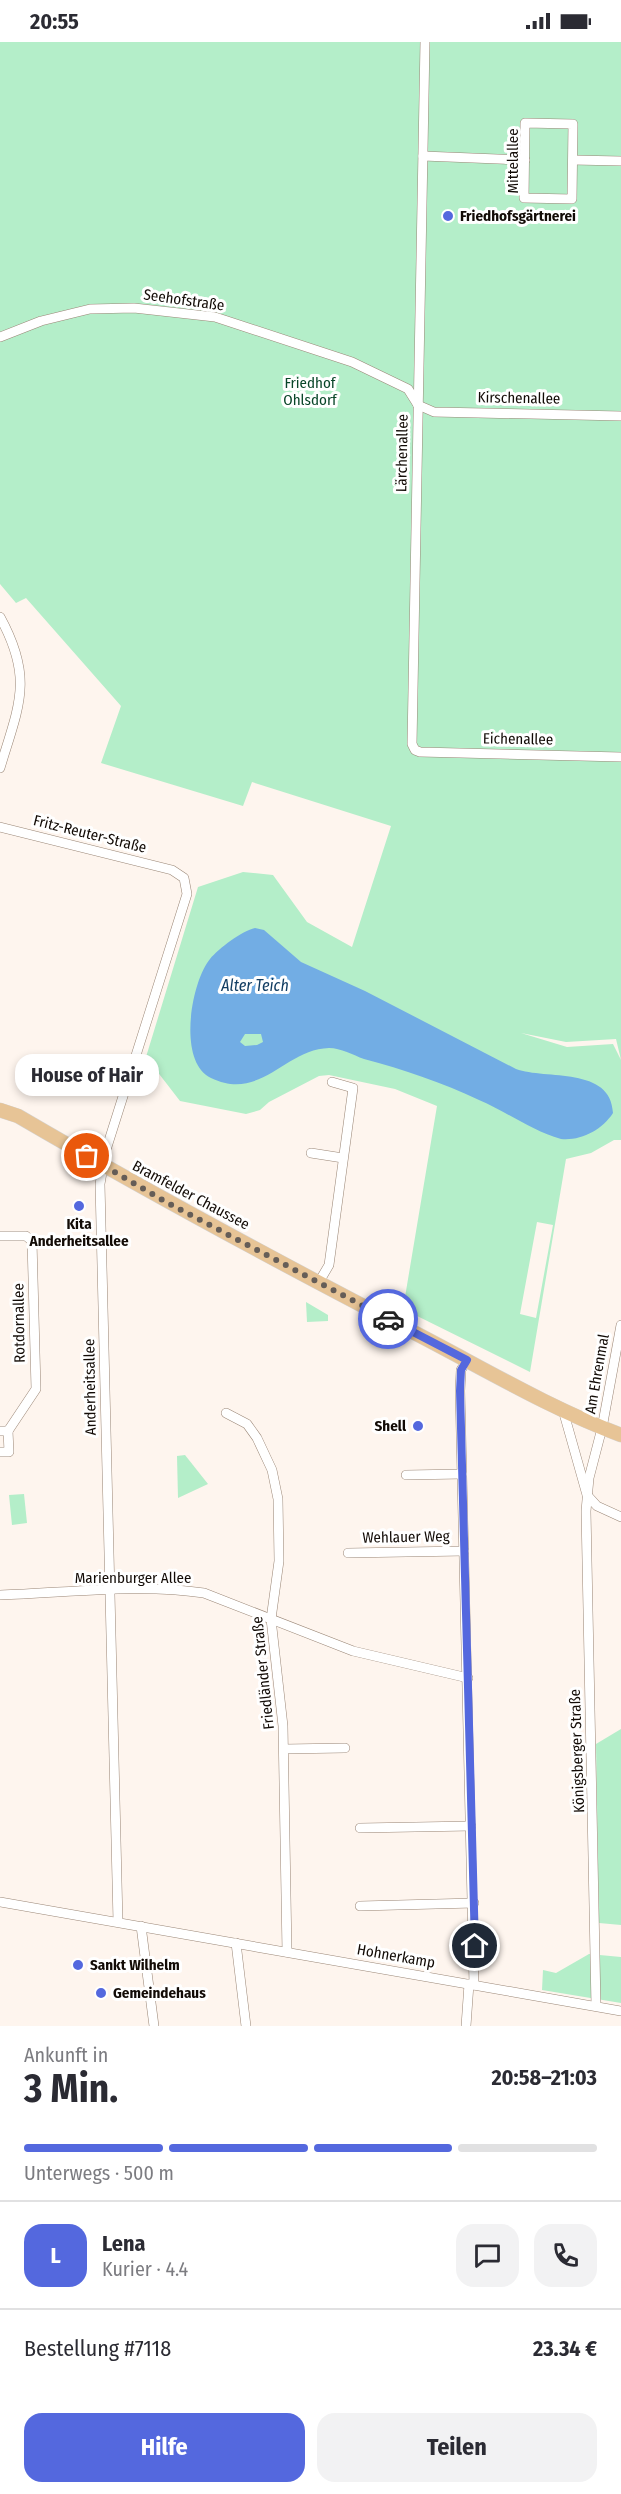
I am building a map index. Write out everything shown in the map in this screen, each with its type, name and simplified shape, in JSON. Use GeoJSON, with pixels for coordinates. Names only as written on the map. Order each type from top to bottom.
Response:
{"type":"FeatureCollection","features":[{"type":"Feature","properties":{"kind":"main road","name":"Bramfelder Chaussee"},"geometry":{"type":"LineString","coordinates":[[0,1100],[18,1116],[103,1166],[563,1410],[621,1435]]}},
{"type":"Feature","properties":{"kind":"main road","name":"Bramfelder Chaussee"},"geometry":{"type":"LineString","coordinates":[[0,1110],[18,1116]]}},
{"type":"Feature","properties":{"kind":"street","name":"Lärchenallee"},"geometry":{"type":"LineString","coordinates":[[415,750],[412,744],[425,42]]}},
{"type":"Feature","properties":{"kind":"street","name":"Mittelallee"},"geometry":{"type":"LineString","coordinates":[[525,123],[573,124],[573,160],[572,199],[524,198],[525,123]]}},
{"type":"Feature","properties":{"kind":"street"},"geometry":{"type":"LineString","coordinates":[[423,156],[525,160]]}},
{"type":"Feature","properties":{"kind":"street"},"geometry":{"type":"LineString","coordinates":[[573,160],[621,161]]}},
{"type":"Feature","properties":{"kind":"street","name":"Seehofstraße"},"geometry":{"type":"LineString","coordinates":[[0,337],[41,321],[90,309],[134,308],[215,317],[352,362],[408,389],[418,405]]}},
{"type":"Feature","properties":{"kind":"street","name":"Kirschenallee"},"geometry":{"type":"LineString","coordinates":[[418,405],[434,412],[621,416]]}},
{"type":"Feature","properties":{"kind":"street"},"geometry":{"type":"LineString","coordinates":[[0,617],[14,646],[20,669],[22,696],[0,768]]}},
{"type":"Feature","properties":{"kind":"street","name":"Eichenallee"},"geometry":{"type":"LineString","coordinates":[[415,750],[621,757]]}},
{"type":"Feature","properties":{"kind":"street","name":"Fritz-Reuter-Straße"},"geometry":{"type":"LineString","coordinates":[[0,827],[172,870]]}},
{"type":"Feature","properties":{"kind":"street","name":"Anderheitsallee"},"geometry":{"type":"LineString","coordinates":[[118,1922],[100,1184],[106,1150],[187,894],[184,878],[172,870]]}},
{"type":"Feature","properties":{"kind":"street"},"geometry":{"type":"LineString","coordinates":[[319,1282],[329,1264],[352,1088],[332,1082]]}},
{"type":"Feature","properties":{"kind":"street"},"geometry":{"type":"LineString","coordinates":[[311,1153],[343,1158]]}},
{"type":"Feature","properties":{"kind":"street","name":"Rotdornallee"},"geometry":{"type":"LineString","coordinates":[[0,1236],[26,1236],[32,1241],[36,1389],[4,1431],[9,1452],[0,1452]]}},
{"type":"Feature","properties":{"kind":"street","name":"Am Ehrenmal"},"geometry":{"type":"LineString","coordinates":[[602,1428],[621,1325]]}},
{"type":"Feature","properties":{"kind":"street"},"geometry":{"type":"LineString","coordinates":[[466,2026],[472,1984],[474,1903],[460,1391],[461,1370],[467,1360]]}},
{"type":"Feature","properties":{"kind":"street","name":"Königsberger Straße"},"geometry":{"type":"LineString","coordinates":[[563,1410],[587,1495]]}},
{"type":"Feature","properties":{"kind":"street","name":"Friedländer Straße"},"geometry":{"type":"LineString","coordinates":[[226,1413],[252,1429],[265,1452],[275,1479],[279,1554],[271,1618],[282,1705],[287,1952]]}},
{"type":"Feature","properties":{"kind":"street","name":"Königsberger Straße"},"geometry":{"type":"LineString","coordinates":[[596,2006],[587,1495],[602,1428]]}},
{"type":"Feature","properties":{"kind":"street"},"geometry":{"type":"LineString","coordinates":[[406,1475],[462,1474]]}},
{"type":"Feature","properties":{"kind":"street"},"geometry":{"type":"LineString","coordinates":[[587,1495],[597,1506],[621,1516]]}},
{"type":"Feature","properties":{"kind":"street","name":"Wehlauer Weg"},"geometry":{"type":"LineString","coordinates":[[348,1553],[464,1551]]}},
{"type":"Feature","properties":{"kind":"street","name":"Marienburger Allee"},"geometry":{"type":"LineString","coordinates":[[0,1595],[110,1591],[204,1593],[353,1651],[468,1678]]}},
{"type":"Feature","properties":{"kind":"street"},"geometry":{"type":"LineString","coordinates":[[284,1749],[345,1748]]}},
{"type":"Feature","properties":{"kind":"street"},"geometry":{"type":"LineString","coordinates":[[360,1828],[471,1826]]}},
{"type":"Feature","properties":{"kind":"street","name":"Hohnerkamp"},"geometry":{"type":"LineString","coordinates":[[0,1902],[621,2011]]}},
{"type":"Feature","properties":{"kind":"street"},"geometry":{"type":"LineString","coordinates":[[360,1906],[474,1903]]}},
{"type":"Feature","properties":{"kind":"street"},"geometry":{"type":"LineString","coordinates":[[141,1926],[154,2026]]}},
{"type":"Feature","properties":{"kind":"street"},"geometry":{"type":"LineString","coordinates":[[236,1943],[246,2026]]}},
{"type":"Feature","properties":{"kind":"green space","name":"Friedhof Ohlsdorf"},"geometry":{"type":"Polygon","coordinates":[[[0,42],[621,42],[621,1060],[621,1140],[614,1140],[591,1153],[566,1159],[530,1372],[403,1309],[437,1106],[395,1089],[329,1075],[319,1076],[269,1102],[260,1110],[246,1114],[180,1101],[146,1057],[198,887],[243,872],[273,875],[307,922],[352,947],[391,826],[252,782],[243,806],[101,763],[121,706],[26,598],[16,603],[0,584],[0,42]],[[521,1033],[567,1047],[613,1044],[621,1060],[616,1039],[566,1042],[521,1033]],[[537,1222],[520,1314],[536,1318],[553,1225],[537,1222]]]}},
{"type":"Feature","properties":{"kind":"green space"},"geometry":{"type":"Polygon","coordinates":[[[306,1302],[328,1315],[328,1321],[307,1322],[306,1302]]]}},
{"type":"Feature","properties":{"kind":"green space"},"geometry":{"type":"Polygon","coordinates":[[[185,1455],[208,1484],[178,1498],[177,1456],[185,1455]]]}},
{"type":"Feature","properties":{"kind":"green space"},"geometry":{"type":"Polygon","coordinates":[[[24,1494],[27,1523],[12,1525],[9,1495],[24,1494]]]}},
{"type":"Feature","properties":{"kind":"green space"},"geometry":{"type":"Polygon","coordinates":[[[621,1729],[621,1925],[599,1923],[596,1744],[621,1729]]]}},
{"type":"Feature","properties":{"kind":"green space"},"geometry":{"type":"Polygon","coordinates":[[[589,1954],[621,1957],[621,2003],[542,1990],[543,1970],[556,1973],[589,1954]]]}},
{"type":"Feature","properties":{"kind":"water","name":"Alter Teich"},"geometry":{"type":"Polygon","coordinates":[[[255,928],[264,930],[301,962],[365,991],[516,1069],[589,1081],[601,1088],[609,1098],[613,1113],[603,1125],[590,1133],[576,1138],[561,1139],[451,1088],[333,1048],[299,1056],[259,1079],[244,1084],[229,1084],[211,1078],[200,1069],[194,1056],[191,1039],[193,1003],[197,985],[203,970],[214,955],[231,941],[255,928]],[[245,1034],[240,1042],[245,1046],[257,1045],[263,1042],[261,1034],[245,1034]]]}},
{"type":"Feature","properties":{"kind":"way so far"},"geometry":{"type":"LineString","coordinates":[[87,1156],[166,1202],[388,1319]]}},
{"type":"Feature","properties":{"kind":"place","name":"Friedhofsgärtnerei"},"geometry":{"type":"Point","coordinates":[448,216]}},
{"type":"Feature","properties":{"kind":"place","name":"House of Hair"},"geometry":{"type":"Point","coordinates":[87,1156]}},
{"type":"Feature","properties":{"kind":"place","name":"Kita Anderheitsallee"},"geometry":{"type":"Point","coordinates":[79,1206]}},
{"type":"Feature","properties":{"kind":"place","name":"Shell"},"geometry":{"type":"Point","coordinates":[418,1426]}},
{"type":"Feature","properties":{"kind":"place","name":"Sankt Wilhelm"},"geometry":{"type":"Point","coordinates":[78,1965]}},
{"type":"Feature","properties":{"kind":"place","name":"Gemeindehaus"},"geometry":{"type":"Point","coordinates":[101,1993]}},
{"type":"Feature","properties":{"kind":"route"},"geometry":{"type":"LineString","coordinates":[[388,1319],[467,1360],[461,1370],[460,1391],[475,1946]]}}]}
